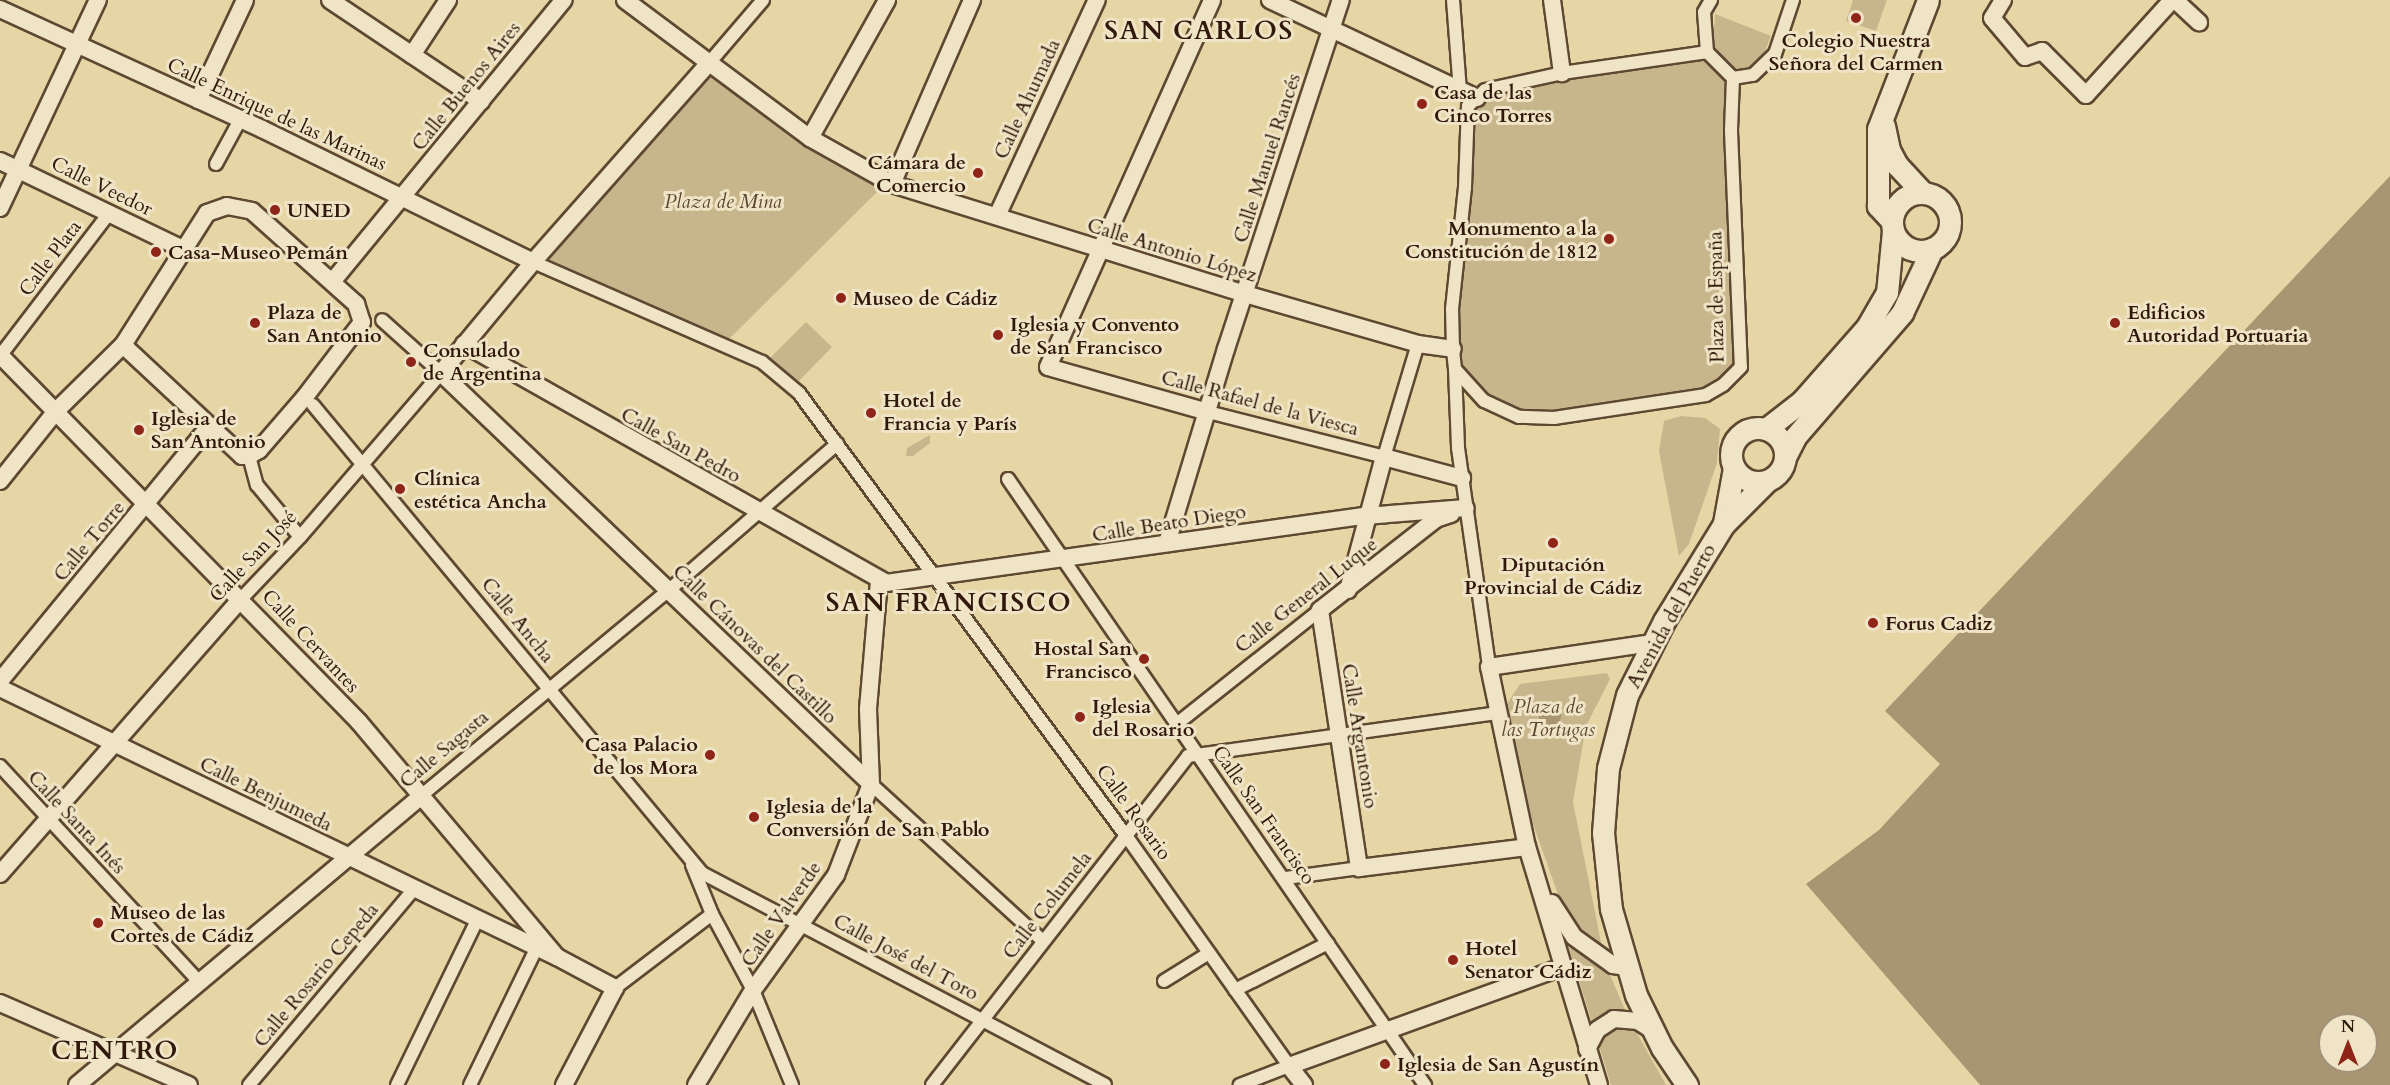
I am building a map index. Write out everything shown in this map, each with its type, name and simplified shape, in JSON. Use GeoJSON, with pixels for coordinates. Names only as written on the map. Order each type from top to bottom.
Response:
{"type":"FeatureCollection","features":[{"type":"Feature","properties":{"kind":"street"},"geometry":{"type":"LineString","coordinates":[[0,208],[98,0]]}},
{"type":"Feature","properties":{"kind":"street"},"geometry":{"type":"LineString","coordinates":[[198,100],[244,0]]}},
{"type":"Feature","properties":{"kind":"street"},"geometry":{"type":"LineString","coordinates":[[330,0],[481,101]]}},
{"type":"Feature","properties":{"kind":"street"},"geometry":{"type":"LineString","coordinates":[[412,55],[448,0]]}},
{"type":"Feature","properties":{"kind":"street","name":"Calle Buenos Aires"},"geometry":{"type":"LineString","coordinates":[[332,282],[564,0]]}},
{"type":"Feature","properties":{"kind":"street"},"geometry":{"type":"LineString","coordinates":[[625,0],[810,138],[887,181],[972,0]]}},
{"type":"Feature","properties":{"kind":"street"},"geometry":{"type":"LineString","coordinates":[[533,262],[763,0]]}},
{"type":"Feature","properties":{"kind":"street"},"geometry":{"type":"LineString","coordinates":[[810,138],[887,0]]}},
{"type":"Feature","properties":{"kind":"street","name":"Calle Ahumada"},"geometry":{"type":"LineString","coordinates":[[997,216],[1097,0]]}},
{"type":"Feature","properties":{"kind":"street"},"geometry":{"type":"LineString","coordinates":[[1102,252],[1212,0]]}},
{"type":"Feature","properties":{"kind":"street"},"geometry":{"type":"LineString","coordinates":[[1270,0],[1477,98]]}},
{"type":"Feature","properties":{"kind":"street","name":"Calle Manuel Rancés"},"geometry":{"type":"LineString","coordinates":[[1167,543],[1341,0]]}},
{"type":"Feature","properties":{"kind":"street"},"geometry":{"type":"LineString","coordinates":[[1453,0],[1460,90]]}},
{"type":"Feature","properties":{"kind":"street"},"geometry":{"type":"LineString","coordinates":[[1552,0],[1562,73]]}},
{"type":"Feature","properties":{"kind":"street"},"geometry":{"type":"LineString","coordinates":[[1711,0],[1702,6],[1707,52],[1733,78],[1753,75],[1775,54],[1794,0]]}},
{"type":"Feature","properties":{"kind":"street"},"geometry":{"type":"LineString","coordinates":[[1928,0],[1884,116],[1876,146],[1878,206],[1907,248],[1932,249]]}},
{"type":"Feature","properties":{"kind":"street"},"geometry":{"type":"LineString","coordinates":[[2004,1],[1992,18],[2025,57],[2042,51],[2086,95],[2174,0],[2199,22]]}},
{"type":"Feature","properties":{"kind":"street","name":"Calle Enrique de las Marinas"},"geometry":{"type":"LineString","coordinates":[[0,9],[240,118],[533,262]]}},
{"type":"Feature","properties":{"kind":"street"},"geometry":{"type":"LineString","coordinates":[[1599,1085],[1539,879],[1527,846],[1496,713],[1466,508],[1462,478],[1452,309],[1465,187],[1468,106],[1485,90],[1562,73],[1707,52]]}},
{"type":"Feature","properties":{"kind":"street","name":"Plaza de España"},"geometry":{"type":"LineString","coordinates":[[1455,369],[1485,401],[1519,417],[1535,418],[1706,395],[1736,373],[1741,367],[1731,132],[1733,78]]}},
{"type":"Feature","properties":{"kind":"street"},"geometry":{"type":"LineString","coordinates":[[1884,116],[1889,150],[1923,193],[1941,200],[1950,216],[1947,235],[1932,249],[1902,313],[1795,437],[1779,472],[1767,481],[1752,482],[1734,468],[1731,453],[1737,439],[1749,430],[1766,429],[1802,401],[1867,327],[1887,293],[1892,226],[1905,198],[1923,193]]}},
{"type":"Feature","properties":{"kind":"street"},"geometry":{"type":"LineString","coordinates":[[216,164],[240,118]]}},
{"type":"Feature","properties":{"kind":"street","name":"Calle Veedor"},"geometry":{"type":"LineString","coordinates":[[0,160],[185,250]]}},
{"type":"Feature","properties":{"kind":"street","name":"Calle Antonio López"},"geometry":{"type":"LineString","coordinates":[[887,181],[1102,252],[1418,344],[1453,349]]}},
{"type":"Feature","properties":{"kind":"street"},"geometry":{"type":"LineString","coordinates":[[0,481],[56,411],[123,345],[207,213],[216,207],[239,207],[252,211],[356,304],[362,322],[360,330],[260,450],[249,456],[242,456],[209,427],[123,345]]}},
{"type":"Feature","properties":{"kind":"street","name":"Calle Plata"},"geometry":{"type":"LineString","coordinates":[[0,355],[110,212]]}},
{"type":"Feature","properties":{"kind":"street","name":"Calle Rafael de la Viesca"},"geometry":{"type":"LineString","coordinates":[[1102,252],[1048,367],[1462,478]]}},
{"type":"Feature","properties":{"kind":"street","name":"Calle San José"},"geometry":{"type":"LineString","coordinates":[[0,874],[113,742],[363,465],[533,262]]}},
{"type":"Feature","properties":{"kind":"street","name":"Calle Rosario"},"geometry":{"type":"LineString","coordinates":[[533,262],[762,362],[799,393],[1127,837],[1304,1085]]}},
{"type":"Feature","properties":{"kind":"street"},"geometry":{"type":"LineString","coordinates":[[382,320],[441,373]]}},
{"type":"Feature","properties":{"kind":"street","name":"Calle San Pedro"},"geometry":{"type":"LineString","coordinates":[[464,344],[879,580]]}},
{"type":"Feature","properties":{"kind":"street"},"geometry":{"type":"LineString","coordinates":[[1348,590],[1365,516],[1418,344]]}},
{"type":"Feature","properties":{"kind":"street","name":"Calle Cervantes"},"geometry":{"type":"LineString","coordinates":[[0,355],[242,598],[422,795],[557,957]]}},
{"type":"Feature","properties":{"kind":"street","name":"Calle Cánovas del Castillo"},"geometry":{"type":"LineString","coordinates":[[441,373],[871,784],[1043,941]]}},
{"type":"Feature","properties":{"kind":"street","name":"Calle Ancha"},"geometry":{"type":"LineString","coordinates":[[313,405],[691,861]]}},
{"type":"Feature","properties":{"kind":"street","name":"Calle Torre"},"geometry":{"type":"LineString","coordinates":[[0,681],[209,427]]}},
{"type":"Feature","properties":{"kind":"street"},"geometry":{"type":"LineString","coordinates":[[1766,429],[1779,438],[1785,456]]}},
{"type":"Feature","properties":{"kind":"street","name":"Calle Sagasta"},"geometry":{"type":"LineString","coordinates":[[77,1085],[114,1051],[200,983],[669,590],[757,511],[837,444]]}},
{"type":"Feature","properties":{"kind":"street"},"geometry":{"type":"LineString","coordinates":[[249,456],[257,485],[300,537]]}},
{"type":"Feature","properties":{"kind":"street","name":"Avenida del Puerto"},"geometry":{"type":"LineString","coordinates":[[1724,524],[1734,468]]}},
{"type":"Feature","properties":{"kind":"street","name":"Calle San Francisco"},"geometry":{"type":"LineString","coordinates":[[1008,478],[1178,723],[1196,753],[1286,878],[1425,1085]]}},
{"type":"Feature","properties":{"kind":"street","name":"Avenida del Puerto"},"geometry":{"type":"LineString","coordinates":[[1687,1085],[1652,1030],[1626,967],[1604,863],[1604,801],[1621,713],[1652,643],[1724,524],[1767,481]]}},
{"type":"Feature","properties":{"kind":"street","name":"Calle Beato Diego"},"geometry":{"type":"LineString","coordinates":[[879,580],[892,584],[1365,516],[1466,508]]}},
{"type":"Feature","properties":{"kind":"street","name":"Calle General Luque"},"geometry":{"type":"LineString","coordinates":[[1178,723],[1436,519],[1466,508]]}},
{"type":"Feature","properties":{"kind":"street","name":"Calle Valverde"},"geometry":{"type":"LineString","coordinates":[[696,1085],[753,990],[836,875],[871,784],[868,709],[879,580]]}},
{"type":"Feature","properties":{"kind":"street","name":"Calle Argantonio"},"geometry":{"type":"LineString","coordinates":[[1320,610],[1359,868]]}},
{"type":"Feature","properties":{"kind":"street"},"geometry":{"type":"LineString","coordinates":[[1489,668],[1652,643]]}},
{"type":"Feature","properties":{"kind":"street","name":"Calle Benjumeda"},"geometry":{"type":"LineString","coordinates":[[0,688],[513,938],[537,947],[615,988]]}},
{"type":"Feature","properties":{"kind":"street"},"geometry":{"type":"LineString","coordinates":[[1196,753],[1496,713]]}},
{"type":"Feature","properties":{"kind":"street","name":"Calle Columela"},"geometry":{"type":"LineString","coordinates":[[932,1085],[1188,756],[1196,753]]}},
{"type":"Feature","properties":{"kind":"street","name":"Calle Santa Inés"},"geometry":{"type":"LineString","coordinates":[[0,766],[200,983]]}},
{"type":"Feature","properties":{"kind":"street"},"geometry":{"type":"LineString","coordinates":[[1286,878],[1527,846]]}},
{"type":"Feature","properties":{"kind":"street"},"geometry":{"type":"LineString","coordinates":[[691,861],[712,914],[753,990],[792,1085]]}},
{"type":"Feature","properties":{"kind":"street","name":"Calle José del Toro"},"geometry":{"type":"LineString","coordinates":[[691,861],[702,873],[801,922],[1105,1085]]}},
{"type":"Feature","properties":{"kind":"street"},"geometry":{"type":"LineString","coordinates":[[1539,879],[1574,937],[1613,965],[1626,967]]}},
{"type":"Feature","properties":{"kind":"street","name":"Calle Rosario Cepeda"},"geometry":{"type":"LineString","coordinates":[[249,1085],[414,889]]}},
{"type":"Feature","properties":{"kind":"street"},"geometry":{"type":"LineString","coordinates":[[564,1085],[615,988],[712,914]]}},
{"type":"Feature","properties":{"kind":"street"},"geometry":{"type":"LineString","coordinates":[[513,938],[526,918]]}},
{"type":"Feature","properties":{"kind":"street"},"geometry":{"type":"LineString","coordinates":[[397,1085],[477,920]]}},
{"type":"Feature","properties":{"kind":"street"},"geometry":{"type":"LineString","coordinates":[[1235,990],[1328,943]]}},
{"type":"Feature","properties":{"kind":"street"},"geometry":{"type":"LineString","coordinates":[[470,1085],[537,947]]}},
{"type":"Feature","properties":{"kind":"street"},"geometry":{"type":"LineString","coordinates":[[1164,981],[1209,953]]}},
{"type":"Feature","properties":{"kind":"street"},"geometry":{"type":"LineString","coordinates":[[1240,1085],[1563,967]]}},
{"type":"Feature","properties":{"kind":"street"},"geometry":{"type":"LineString","coordinates":[[0,1003],[189,1085]]}},
{"type":"Feature","properties":{"kind":"street"},"geometry":{"type":"LineString","coordinates":[[1587,1049],[1597,1030],[1614,1019],[1638,1021],[1652,1030]]}},
{"type":"Feature","properties":{"kind":"green space"},"geometry":{"type":"Polygon","coordinates":[[[1853,0],[1887,0],[1876,31],[1846,21],[1853,0]]]}},
{"type":"Feature","properties":{"kind":"green space"},"geometry":{"type":"Polygon","coordinates":[[[1715,14],[1771,36],[1758,69],[1747,73],[1734,72],[1713,51],[1715,14]]]}},
{"type":"Feature","properties":{"kind":"green space"},"geometry":{"type":"Polygon","coordinates":[[[1707,52],[1733,78],[1741,367],[1717,391],[1554,418],[1502,410],[1455,369],[1468,106],[1485,90],[1707,52]]]}},
{"type":"Feature","properties":{"kind":"green space","name":"Plaza de Mina"},"geometry":{"type":"Polygon","coordinates":[[[709,63],[882,179],[877,192],[728,340],[720,343],[533,262],[709,63]]]}},
{"type":"Feature","properties":{"kind":"green space"},"geometry":{"type":"Polygon","coordinates":[[[806,322],[832,347],[799,381],[769,359],[806,322]]]}},
{"type":"Feature","properties":{"kind":"green space"},"geometry":{"type":"Polygon","coordinates":[[[1681,416],[1705,418],[1720,429],[1717,463],[1689,544],[1679,556],[1659,451],[1664,421],[1681,416]]]}},
{"type":"Feature","properties":{"kind":"green space"},"geometry":{"type":"Polygon","coordinates":[[[930,435],[930,443],[913,456],[906,456],[907,448],[930,435]]]}},
{"type":"Feature","properties":{"kind":"green space","name":"Plaza de las Tortugas"},"geometry":{"type":"Polygon","coordinates":[[[1607,673],[1610,679],[1586,726],[1573,802],[1602,947],[1595,948],[1566,917],[1532,821],[1505,707],[1520,684],[1607,673]]]}},
{"type":"Feature","properties":{"kind":"green space"},"geometry":{"type":"Polygon","coordinates":[[[1568,944],[1608,970],[1629,1019],[1666,1085],[1611,1085],[1568,944]]]}},
{"type":"Feature","properties":{"kind":"shaded area"},"geometry":{"type":"Polygon","coordinates":[[[2390,176],[2390,1085],[1980,1085],[1806,884],[1879,830],[1940,764],[1885,711],[2390,176]]]}},
{"type":"Feature","properties":{"kind":"shaded area"},"geometry":{"type":"Polygon","coordinates":[[[1550,705],[1558,708],[1561,716],[1558,724],[1550,727],[1542,724],[1539,716],[1542,708],[1550,705]]]}},
{"type":"Feature","properties":{"kind":"pier"},"geometry":{"type":"Polygon","coordinates":[[[1806,884],[1980,1085],[1976,1085],[1806,884]]]}},
{"type":"Feature","properties":{"kind":"place","name":"Colegio Nuestra Señora del Carmen"},"geometry":{"type":"Point","coordinates":[1856,18]}},
{"type":"Feature","properties":{"kind":"place","name":"Casa de las Cinco Torres"},"geometry":{"type":"Point","coordinates":[1422,104]}},
{"type":"Feature","properties":{"kind":"place","name":"Cámara de Comercio"},"geometry":{"type":"Point","coordinates":[978,173]}},
{"type":"Feature","properties":{"kind":"place","name":"UNED"},"geometry":{"type":"Point","coordinates":[275,210]}},
{"type":"Feature","properties":{"kind":"place","name":"Monumento a la Constitución de 1812"},"geometry":{"type":"Point","coordinates":[1609,239]}},
{"type":"Feature","properties":{"kind":"place","name":"Casa-Museo Pemán"},"geometry":{"type":"Point","coordinates":[156,252]}},
{"type":"Feature","properties":{"kind":"place","name":"Museo de Cádiz"},"geometry":{"type":"Point","coordinates":[841,298]}},
{"type":"Feature","properties":{"kind":"place","name":"Plaza de San Antonio"},"geometry":{"type":"Point","coordinates":[255,323]}},
{"type":"Feature","properties":{"kind":"place","name":"Edificios Autoridad Portuaria"},"geometry":{"type":"Point","coordinates":[2115,323]}},
{"type":"Feature","properties":{"kind":"place","name":"Iglesia y Convento de San Francisco"},"geometry":{"type":"Point","coordinates":[998,335]}},
{"type":"Feature","properties":{"kind":"place","name":"Consulado de Argentina"},"geometry":{"type":"Point","coordinates":[411,362]}},
{"type":"Feature","properties":{"kind":"place","name":"Hotel de Francia y París"},"geometry":{"type":"Point","coordinates":[871,413]}},
{"type":"Feature","properties":{"kind":"place","name":"Iglesia de San Antonio"},"geometry":{"type":"Point","coordinates":[139,430]}},
{"type":"Feature","properties":{"kind":"place","name":"Clínica estética Ancha"},"geometry":{"type":"Point","coordinates":[400,489]}},
{"type":"Feature","properties":{"kind":"place","name":"Diputación Provincial de Cádiz"},"geometry":{"type":"Point","coordinates":[1553,543]}},
{"type":"Feature","properties":{"kind":"place","name":"Forus Cadiz"},"geometry":{"type":"Point","coordinates":[1873,623]}},
{"type":"Feature","properties":{"kind":"place","name":"Hostal San Francisco"},"geometry":{"type":"Point","coordinates":[1144,659]}},
{"type":"Feature","properties":{"kind":"place","name":"Iglesia del Rosario"},"geometry":{"type":"Point","coordinates":[1080,717]}},
{"type":"Feature","properties":{"kind":"place","name":"Casa Palacio de los Mora"},"geometry":{"type":"Point","coordinates":[710,755]}},
{"type":"Feature","properties":{"kind":"place","name":"Iglesia de la Conversión de San Pablo"},"geometry":{"type":"Point","coordinates":[754,817]}},
{"type":"Feature","properties":{"kind":"place","name":"Museo de las Cortes de Cádiz"},"geometry":{"type":"Point","coordinates":[98,923]}},
{"type":"Feature","properties":{"kind":"place","name":"Hotel Senator Cádiz"},"geometry":{"type":"Point","coordinates":[1453,960]}},
{"type":"Feature","properties":{"kind":"place","name":"Iglesia de San Agustín"},"geometry":{"type":"Point","coordinates":[1385,1064]}},
{"type":"Feature","properties":{"kind":"district","name":"SAN CARLOS"},"geometry":{"type":"Point","coordinates":[1199,31]}},
{"type":"Feature","properties":{"kind":"district","name":"SAN FRANCISCO"},"geometry":{"type":"Point","coordinates":[949,603]}},
{"type":"Feature","properties":{"kind":"district","name":"CENTRO"},"geometry":{"type":"Point","coordinates":[115,1051]}}]}
